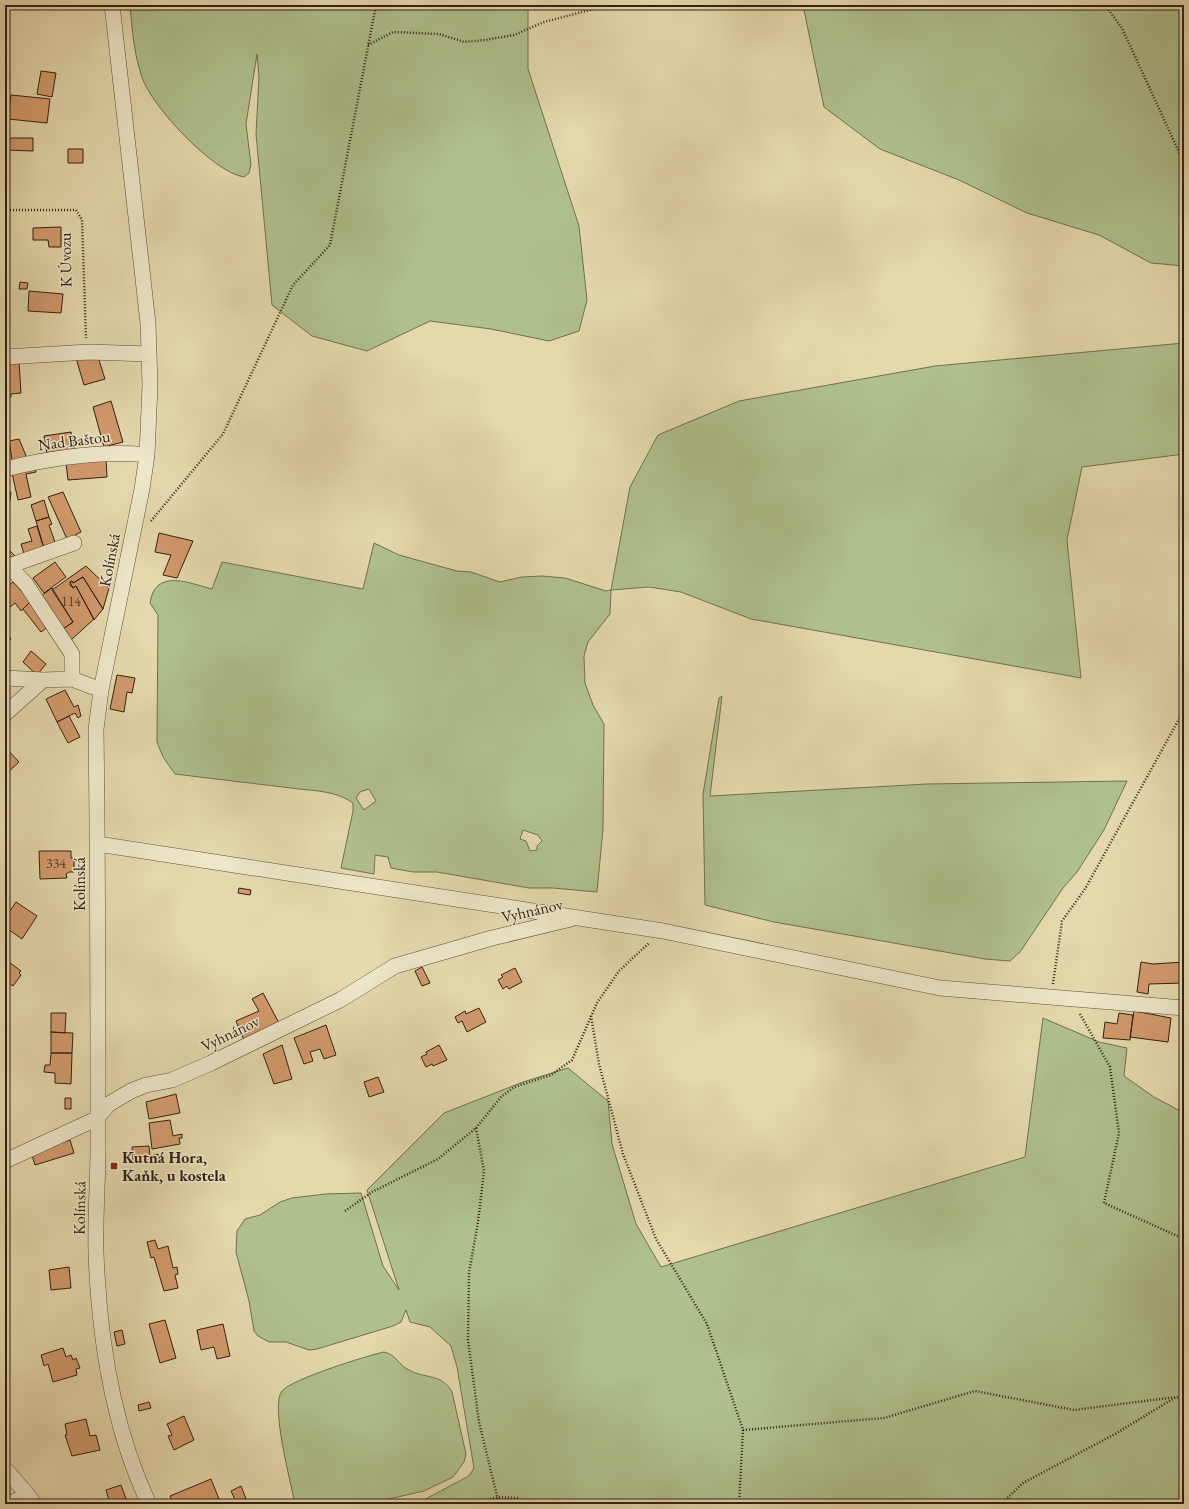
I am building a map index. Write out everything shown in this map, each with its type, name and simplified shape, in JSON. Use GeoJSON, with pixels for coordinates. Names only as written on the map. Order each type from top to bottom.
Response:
{"type":"FeatureCollection","features":[{"type":"Feature","properties":{"kind":"street","name":"Kolínská"},"geometry":{"type":"LineString","coordinates":[[112,5],[148,323],[150,385],[147,455],[101,690],[96,729],[98,844],[96,1251],[101,1333],[120,1431],[135,1474],[149,1504]]}},
{"type":"Feature","properties":{"kind":"street"},"geometry":{"type":"LineString","coordinates":[[5,357],[89,352],[149,354]]}},
{"type":"Feature","properties":{"kind":"street","name":"Nad Baštou"},"geometry":{"type":"LineString","coordinates":[[5,468],[86,455],[124,453],[147,455]]}},
{"type":"Feature","properties":{"kind":"street"},"geometry":{"type":"LineString","coordinates":[[72,679],[72,654],[26,584],[7,565],[74,543]]}},
{"type":"Feature","properties":{"kind":"street"},"geometry":{"type":"LineString","coordinates":[[5,678],[43,680],[72,679],[101,690]]}},
{"type":"Feature","properties":{"kind":"street"},"geometry":{"type":"LineString","coordinates":[[5,714],[43,680]]}},
{"type":"Feature","properties":{"kind":"street","name":"Vyhnánov"},"geometry":{"type":"LineString","coordinates":[[98,844],[580,917]]}},
{"type":"Feature","properties":{"kind":"street"},"geometry":{"type":"LineString","coordinates":[[580,917],[662,931],[940,988],[1184,1008]]}},
{"type":"Feature","properties":{"kind":"street","name":"Vyhnánov"},"geometry":{"type":"LineString","coordinates":[[96,1118],[109,1104],[131,1091],[146,1085],[172,1080],[211,1063],[340,1000],[395,966],[492,938],[580,917]]}},
{"type":"Feature","properties":{"kind":"street"},"geometry":{"type":"LineString","coordinates":[[5,1161],[96,1118]]}},
{"type":"Feature","properties":{"kind":"street"},"geometry":{"type":"LineString","coordinates":[[5,1468],[31,1499],[10,1504]]}},
{"type":"Feature","properties":{"kind":"path"},"geometry":{"type":"LineString","coordinates":[[150,522],[223,434],[293,285],[330,245],[376,5]]}},
{"type":"Feature","properties":{"kind":"path"},"geometry":{"type":"LineString","coordinates":[[367,46],[393,32],[439,34],[464,42],[485,40],[514,35],[544,22],[609,5]]}},
{"type":"Feature","properties":{"kind":"path"},"geometry":{"type":"LineString","coordinates":[[1105,5],[1122,28],[1184,164]]}},
{"type":"Feature","properties":{"kind":"path","name":"K Úvozu"},"geometry":{"type":"LineString","coordinates":[[10,210],[76,210],[82,220],[84,332],[89,352]]}},
{"type":"Feature","properties":{"kind":"path"},"geometry":{"type":"LineString","coordinates":[[1051,996],[1062,922],[1085,889],[1184,710]]}},
{"type":"Feature","properties":{"kind":"path"},"geometry":{"type":"LineString","coordinates":[[345,1211],[372,1192],[438,1158],[476,1128],[501,1097],[514,1087],[551,1076],[572,1060],[597,1003],[619,970],[662,931]]}},
{"type":"Feature","properties":{"kind":"path"},"geometry":{"type":"LineString","coordinates":[[1071,998],[1110,1067],[1119,1133],[1104,1203],[1184,1238]]}},
{"type":"Feature","properties":{"kind":"path"},"geometry":{"type":"LineString","coordinates":[[591,1016],[599,1064],[623,1154],[656,1239],[707,1324],[743,1430],[739,1504]]}},
{"type":"Feature","properties":{"kind":"path"},"geometry":{"type":"LineString","coordinates":[[476,1128],[484,1171],[478,1222],[469,1273],[468,1340],[479,1422],[499,1504]]}},
{"type":"Feature","properties":{"kind":"path"},"geometry":{"type":"LineString","coordinates":[[743,1430],[884,1418],[975,1391],[1074,1410],[1176,1397],[1184,1398]]}},
{"type":"Feature","properties":{"kind":"path"},"geometry":{"type":"LineString","coordinates":[[1001,1504],[1023,1483],[1115,1434],[1176,1397]]}},
{"type":"Feature","properties":{"kind":"path"},"geometry":{"type":"LineString","coordinates":[[473,1504],[497,1497],[517,1498],[523,1504]]}},
{"type":"Feature","properties":{"kind":"green space"},"geometry":{"type":"Polygon","coordinates":[[[130,5],[528,5],[528,69],[579,226],[587,300],[579,331],[549,341],[491,329],[430,321],[367,351],[312,336],[272,305],[256,134],[259,77],[257,54],[246,124],[251,165],[249,173],[244,177],[231,173],[201,151],[170,120],[148,89],[142,77],[137,59],[130,5]]]}},
{"type":"Feature","properties":{"kind":"green space"},"geometry":{"type":"Polygon","coordinates":[[[803,5],[1184,5],[1184,266],[1151,263],[1099,235],[1027,213],[959,180],[880,149],[824,107],[803,5]]]}},
{"type":"Feature","properties":{"kind":"green space"},"geometry":{"type":"Polygon","coordinates":[[[1184,343],[1184,454],[1082,467],[1067,540],[1081,678],[751,619],[681,592],[649,587],[611,590],[630,487],[658,435],[739,401],[935,366],[1184,343]]]}},
{"type":"Feature","properties":{"kind":"green space"},"geometry":{"type":"Polygon","coordinates":[[[374,543],[399,555],[457,571],[471,572],[500,582],[522,577],[542,576],[565,578],[606,591],[611,590],[610,614],[588,642],[584,656],[585,683],[593,705],[604,724],[603,829],[597,892],[553,888],[529,888],[437,872],[413,872],[391,868],[388,857],[375,855],[374,874],[341,868],[353,811],[353,803],[331,793],[175,774],[163,757],[157,742],[158,615],[150,603],[153,592],[159,585],[174,581],[212,589],[222,562],[363,589],[374,543]],[[369,789],[360,792],[356,798],[364,810],[376,801],[369,789]],[[523,830],[520,839],[526,841],[530,851],[537,850],[537,846],[542,841],[538,835],[523,830]]]}},
{"type":"Feature","properties":{"kind":"green space"},"geometry":{"type":"Polygon","coordinates":[[[722,696],[710,796],[927,784],[1127,781],[1104,830],[1077,872],[1063,888],[1020,952],[1010,961],[985,959],[774,922],[705,905],[703,794],[719,698],[722,696]]]}},
{"type":"Feature","properties":{"kind":"green space"},"geometry":{"type":"Polygon","coordinates":[[[1043,1018],[1099,1042],[1127,1048],[1124,1076],[1154,1097],[1184,1113],[1184,1504],[416,1504],[469,1476],[474,1468],[457,1367],[451,1346],[430,1327],[410,1322],[406,1310],[401,1322],[393,1326],[317,1349],[309,1350],[286,1342],[269,1342],[258,1336],[254,1331],[249,1301],[236,1252],[237,1231],[245,1219],[260,1215],[280,1202],[292,1198],[325,1194],[361,1193],[383,1266],[399,1290],[367,1190],[444,1113],[523,1082],[568,1068],[608,1101],[612,1144],[636,1224],[661,1267],[1025,1157],[1043,1018]]]}},
{"type":"Feature","properties":{"kind":"green space"},"geometry":{"type":"Polygon","coordinates":[[[384,1352],[392,1355],[405,1368],[415,1373],[438,1379],[448,1386],[452,1392],[466,1454],[464,1462],[453,1477],[424,1491],[367,1504],[295,1504],[282,1445],[278,1412],[279,1399],[282,1391],[300,1380],[314,1374],[384,1352]]]}},
{"type":"Feature","properties":{"kind":"building"},"geometry":{"type":"Polygon","coordinates":[[[41,71],[56,73],[52,97],[37,94],[41,71]]]}},
{"type":"Feature","properties":{"kind":"building"},"geometry":{"type":"Polygon","coordinates":[[[11,95],[50,99],[47,123],[8,119],[11,95]]]}},
{"type":"Feature","properties":{"kind":"building"},"geometry":{"type":"Polygon","coordinates":[[[5,138],[33,138],[33,151],[5,150],[5,138]]]}},
{"type":"Feature","properties":{"kind":"building"},"geometry":{"type":"Polygon","coordinates":[[[68,149],[83,149],[83,163],[68,163],[68,149]]]}},
{"type":"Feature","properties":{"kind":"building"},"geometry":{"type":"Polygon","coordinates":[[[61,227],[61,247],[49,247],[48,240],[33,240],[33,228],[61,227]]]}},
{"type":"Feature","properties":{"kind":"building"},"geometry":{"type":"Polygon","coordinates":[[[20,282],[28,283],[27,289],[19,289],[20,282]]]}},
{"type":"Feature","properties":{"kind":"building"},"geometry":{"type":"Polygon","coordinates":[[[29,291],[63,294],[61,313],[28,311],[29,291]]]}},
{"type":"Feature","properties":{"kind":"building"},"geometry":{"type":"Polygon","coordinates":[[[98,357],[105,379],[84,385],[76,358],[98,357]]]}},
{"type":"Feature","properties":{"kind":"building"},"geometry":{"type":"Polygon","coordinates":[[[19,362],[21,393],[11,394],[11,397],[5,398],[5,363],[19,362]]]}},
{"type":"Feature","properties":{"kind":"building"},"geometry":{"type":"Polygon","coordinates":[[[111,401],[123,442],[104,447],[93,407],[111,401]]]}},
{"type":"Feature","properties":{"kind":"building"},"geometry":{"type":"Polygon","coordinates":[[[71,432],[75,450],[47,454],[44,436],[71,432]]]}},
{"type":"Feature","properties":{"kind":"building"},"geometry":{"type":"Polygon","coordinates":[[[19,439],[27,458],[12,460],[9,441],[19,439]]]}},
{"type":"Feature","properties":{"kind":"building"},"geometry":{"type":"Polygon","coordinates":[[[106,459],[107,477],[68,480],[66,463],[106,459]]]}},
{"type":"Feature","properties":{"kind":"building"},"geometry":{"type":"Polygon","coordinates":[[[35,468],[36,472],[26,474],[31,497],[18,500],[12,473],[35,468]]]}},
{"type":"Feature","properties":{"kind":"building"},"geometry":{"type":"Polygon","coordinates":[[[5,491],[11,492],[10,501],[5,500],[5,491]]]}},
{"type":"Feature","properties":{"kind":"building"},"geometry":{"type":"Polygon","coordinates":[[[63,492],[81,532],[67,539],[48,497],[63,492]]]}},
{"type":"Feature","properties":{"kind":"building"},"geometry":{"type":"Polygon","coordinates":[[[44,500],[49,517],[36,521],[31,505],[44,500]]]}},
{"type":"Feature","properties":{"kind":"building"},"geometry":{"type":"Polygon","coordinates":[[[49,517],[52,524],[49,525],[56,545],[44,548],[36,521],[49,517]]]}},
{"type":"Feature","properties":{"kind":"building"},"geometry":{"type":"Polygon","coordinates":[[[37,526],[44,549],[24,554],[21,544],[32,541],[28,529],[37,526]]]}},
{"type":"Feature","properties":{"kind":"building"},"geometry":{"type":"Polygon","coordinates":[[[159,533],[193,541],[177,578],[163,575],[171,555],[155,552],[159,533]]]}},
{"type":"Feature","properties":{"kind":"building"},"geometry":{"type":"Polygon","coordinates":[[[5,546],[15,556],[5,560],[5,546]]]}},
{"type":"Feature","properties":{"kind":"building"},"geometry":{"type":"Polygon","coordinates":[[[55,562],[66,577],[44,593],[33,578],[55,562]]]}},
{"type":"Feature","properties":{"kind":"building"},"geometry":{"type":"Polygon","coordinates":[[[86,566],[109,588],[103,609],[83,577],[73,583],[72,581],[70,582],[73,588],[76,586],[94,619],[71,640],[63,629],[73,622],[52,590],[86,566]]]}},
{"type":"Feature","properties":{"kind":"building"},"geometry":{"type":"Polygon","coordinates":[[[83,577],[103,609],[94,620],[76,586],[73,588],[70,585],[70,582],[72,581],[73,583],[83,577]]]}},
{"type":"Feature","properties":{"kind":"building"},"geometry":{"type":"Polygon","coordinates":[[[13,582],[31,601],[21,611],[15,603],[5,611],[5,588],[13,582]]]}},
{"type":"Feature","properties":{"kind":"building"},"geometry":{"type":"Polygon","coordinates":[[[52,588],[73,622],[63,629],[41,596],[52,588]]]}},
{"type":"Feature","properties":{"kind":"building"},"geometry":{"type":"Polygon","coordinates":[[[31,601],[49,626],[41,632],[23,609],[31,601]]]}},
{"type":"Feature","properties":{"kind":"building"},"geometry":{"type":"Polygon","coordinates":[[[5,632],[11,639],[5,644],[5,632]]]}},
{"type":"Feature","properties":{"kind":"building"},"geometry":{"type":"Polygon","coordinates":[[[31,651],[46,664],[37,675],[23,662],[31,651]]]}},
{"type":"Feature","properties":{"kind":"building"},"geometry":{"type":"Polygon","coordinates":[[[117,675],[135,678],[132,693],[127,692],[124,712],[110,709],[117,675]]]}},
{"type":"Feature","properties":{"kind":"building"},"geometry":{"type":"Polygon","coordinates":[[[65,690],[74,707],[78,705],[81,716],[78,718],[75,713],[57,722],[46,699],[65,690]]]}},
{"type":"Feature","properties":{"kind":"building"},"geometry":{"type":"Polygon","coordinates":[[[69,716],[80,737],[68,743],[57,722],[69,716]]]}},
{"type":"Feature","properties":{"kind":"building"},"geometry":{"type":"Polygon","coordinates":[[[5,747],[19,762],[6,774],[7,776],[5,778],[5,747]]]}},
{"type":"Feature","properties":{"kind":"building"},"geometry":{"type":"Polygon","coordinates":[[[39,851],[71,851],[71,858],[74,858],[74,872],[69,872],[66,874],[67,878],[40,879],[39,851]]]}},
{"type":"Feature","properties":{"kind":"building"},"geometry":{"type":"Polygon","coordinates":[[[239,888],[251,890],[250,895],[238,893],[239,888]]]}},
{"type":"Feature","properties":{"kind":"building"},"geometry":{"type":"Polygon","coordinates":[[[16,902],[37,916],[22,939],[5,927],[5,918],[16,902]]]}},
{"type":"Feature","properties":{"kind":"building"},"geometry":{"type":"Polygon","coordinates":[[[5,959],[21,971],[19,973],[21,975],[13,986],[10,984],[5,992],[5,959]]]}},
{"type":"Feature","properties":{"kind":"building"},"geometry":{"type":"Polygon","coordinates":[[[1141,962],[1153,964],[1184,962],[1184,983],[1149,984],[1148,994],[1137,992],[1141,962]]]}},
{"type":"Feature","properties":{"kind":"building"},"geometry":{"type":"Polygon","coordinates":[[[422,967],[430,983],[422,986],[415,971],[422,967]]]}},
{"type":"Feature","properties":{"kind":"building"},"geometry":{"type":"Polygon","coordinates":[[[515,968],[522,982],[509,989],[507,986],[503,989],[498,980],[503,977],[501,975],[515,968]]]}},
{"type":"Feature","properties":{"kind":"building"},"geometry":{"type":"Polygon","coordinates":[[[263,993],[280,1025],[244,1040],[236,1021],[259,1011],[252,999],[263,993]]]}},
{"type":"Feature","properties":{"kind":"building"},"geometry":{"type":"Polygon","coordinates":[[[479,1008],[486,1022],[467,1032],[462,1021],[458,1023],[455,1017],[465,1011],[466,1014],[479,1008]]]}},
{"type":"Feature","properties":{"kind":"building"},"geometry":{"type":"Polygon","coordinates":[[[1134,1011],[1171,1018],[1168,1042],[1130,1037],[1134,1011]]]}},
{"type":"Feature","properties":{"kind":"building"},"geometry":{"type":"Polygon","coordinates":[[[51,1013],[66,1013],[65,1033],[51,1032],[51,1013]]]}},
{"type":"Feature","properties":{"kind":"building"},"geometry":{"type":"Polygon","coordinates":[[[1119,1013],[1133,1015],[1130,1040],[1103,1038],[1105,1022],[1117,1024],[1119,1013]]]}},
{"type":"Feature","properties":{"kind":"building"},"geometry":{"type":"Polygon","coordinates":[[[326,1025],[336,1055],[324,1059],[320,1049],[310,1052],[313,1061],[304,1064],[294,1038],[326,1025]]]}},
{"type":"Feature","properties":{"kind":"building"},"geometry":{"type":"Polygon","coordinates":[[[51,1032],[73,1033],[72,1053],[51,1053],[51,1032]]]}},
{"type":"Feature","properties":{"kind":"building"},"geometry":{"type":"Polygon","coordinates":[[[282,1045],[292,1079],[274,1084],[263,1054],[282,1045]]]}},
{"type":"Feature","properties":{"kind":"building"},"geometry":{"type":"Polygon","coordinates":[[[439,1045],[447,1060],[433,1066],[432,1064],[426,1067],[421,1057],[427,1054],[426,1052],[439,1045]]]}},
{"type":"Feature","properties":{"kind":"building"},"geometry":{"type":"Polygon","coordinates":[[[51,1053],[72,1053],[71,1084],[55,1083],[55,1073],[44,1072],[45,1065],[50,1065],[51,1053]]]}},
{"type":"Feature","properties":{"kind":"building"},"geometry":{"type":"Polygon","coordinates":[[[378,1077],[384,1092],[369,1097],[364,1082],[378,1077]]]}},
{"type":"Feature","properties":{"kind":"building"},"geometry":{"type":"Polygon","coordinates":[[[176,1094],[180,1113],[149,1119],[146,1102],[176,1094]]]}},
{"type":"Feature","properties":{"kind":"building"},"geometry":{"type":"Polygon","coordinates":[[[65,1098],[71,1098],[71,1109],[65,1109],[65,1098]]]}},
{"type":"Feature","properties":{"kind":"building"},"geometry":{"type":"Polygon","coordinates":[[[170,1120],[173,1136],[182,1134],[182,1138],[179,1138],[180,1144],[152,1149],[149,1123],[170,1120]]]}},
{"type":"Feature","properties":{"kind":"building"},"geometry":{"type":"Polygon","coordinates":[[[70,1140],[74,1153],[35,1165],[31,1152],[70,1140]]]}},
{"type":"Feature","properties":{"kind":"building"},"geometry":{"type":"Polygon","coordinates":[[[149,1146],[150,1156],[158,1154],[159,1159],[133,1161],[132,1147],[149,1146]]]}},
{"type":"Feature","properties":{"kind":"building"},"geometry":{"type":"Polygon","coordinates":[[[155,1240],[158,1249],[168,1246],[173,1268],[177,1267],[178,1274],[175,1275],[178,1288],[164,1291],[154,1257],[151,1258],[147,1242],[155,1240]]]}},
{"type":"Feature","properties":{"kind":"building"},"geometry":{"type":"Polygon","coordinates":[[[69,1267],[71,1288],[51,1290],[49,1270],[69,1267]]]}},
{"type":"Feature","properties":{"kind":"building"},"geometry":{"type":"Polygon","coordinates":[[[165,1320],[176,1358],[160,1363],[149,1324],[165,1320]]]}},
{"type":"Feature","properties":{"kind":"building"},"geometry":{"type":"Polygon","coordinates":[[[223,1324],[230,1356],[217,1359],[214,1347],[201,1350],[197,1330],[223,1324]]]}},
{"type":"Feature","properties":{"kind":"building"},"geometry":{"type":"Polygon","coordinates":[[[122,1330],[125,1344],[117,1346],[114,1332],[122,1330]]]}},
{"type":"Feature","properties":{"kind":"building"},"geometry":{"type":"Polygon","coordinates":[[[63,1348],[66,1357],[71,1355],[73,1360],[76,1358],[80,1368],[76,1369],[77,1375],[53,1382],[48,1364],[44,1366],[41,1355],[63,1348]]]}},
{"type":"Feature","properties":{"kind":"building"},"geometry":{"type":"Polygon","coordinates":[[[149,1402],[151,1408],[139,1411],[138,1405],[149,1402]]]}},
{"type":"Feature","properties":{"kind":"building"},"geometry":{"type":"Polygon","coordinates":[[[184,1416],[194,1440],[174,1450],[168,1436],[172,1435],[167,1424],[184,1416]]]}},
{"type":"Feature","properties":{"kind":"building"},"geometry":{"type":"Polygon","coordinates":[[[86,1419],[90,1436],[96,1435],[100,1450],[72,1456],[65,1435],[67,1435],[65,1424],[86,1419]]]}},
{"type":"Feature","properties":{"kind":"building"},"geometry":{"type":"Polygon","coordinates":[[[211,1479],[219,1499],[207,1504],[174,1504],[170,1496],[211,1479]]]}},
{"type":"Feature","properties":{"kind":"building"},"geometry":{"type":"Polygon","coordinates":[[[121,1485],[128,1504],[110,1504],[106,1490],[121,1485]]]}},
{"type":"Feature","properties":{"kind":"building"},"geometry":{"type":"Polygon","coordinates":[[[241,1486],[248,1504],[237,1504],[231,1491],[241,1486]]]}},
{"type":"Feature","properties":{"kind":"place","name":"Kutná Hora, Kaňk, u kostela"},"geometry":{"type":"Point","coordinates":[114,1166]}}]}
